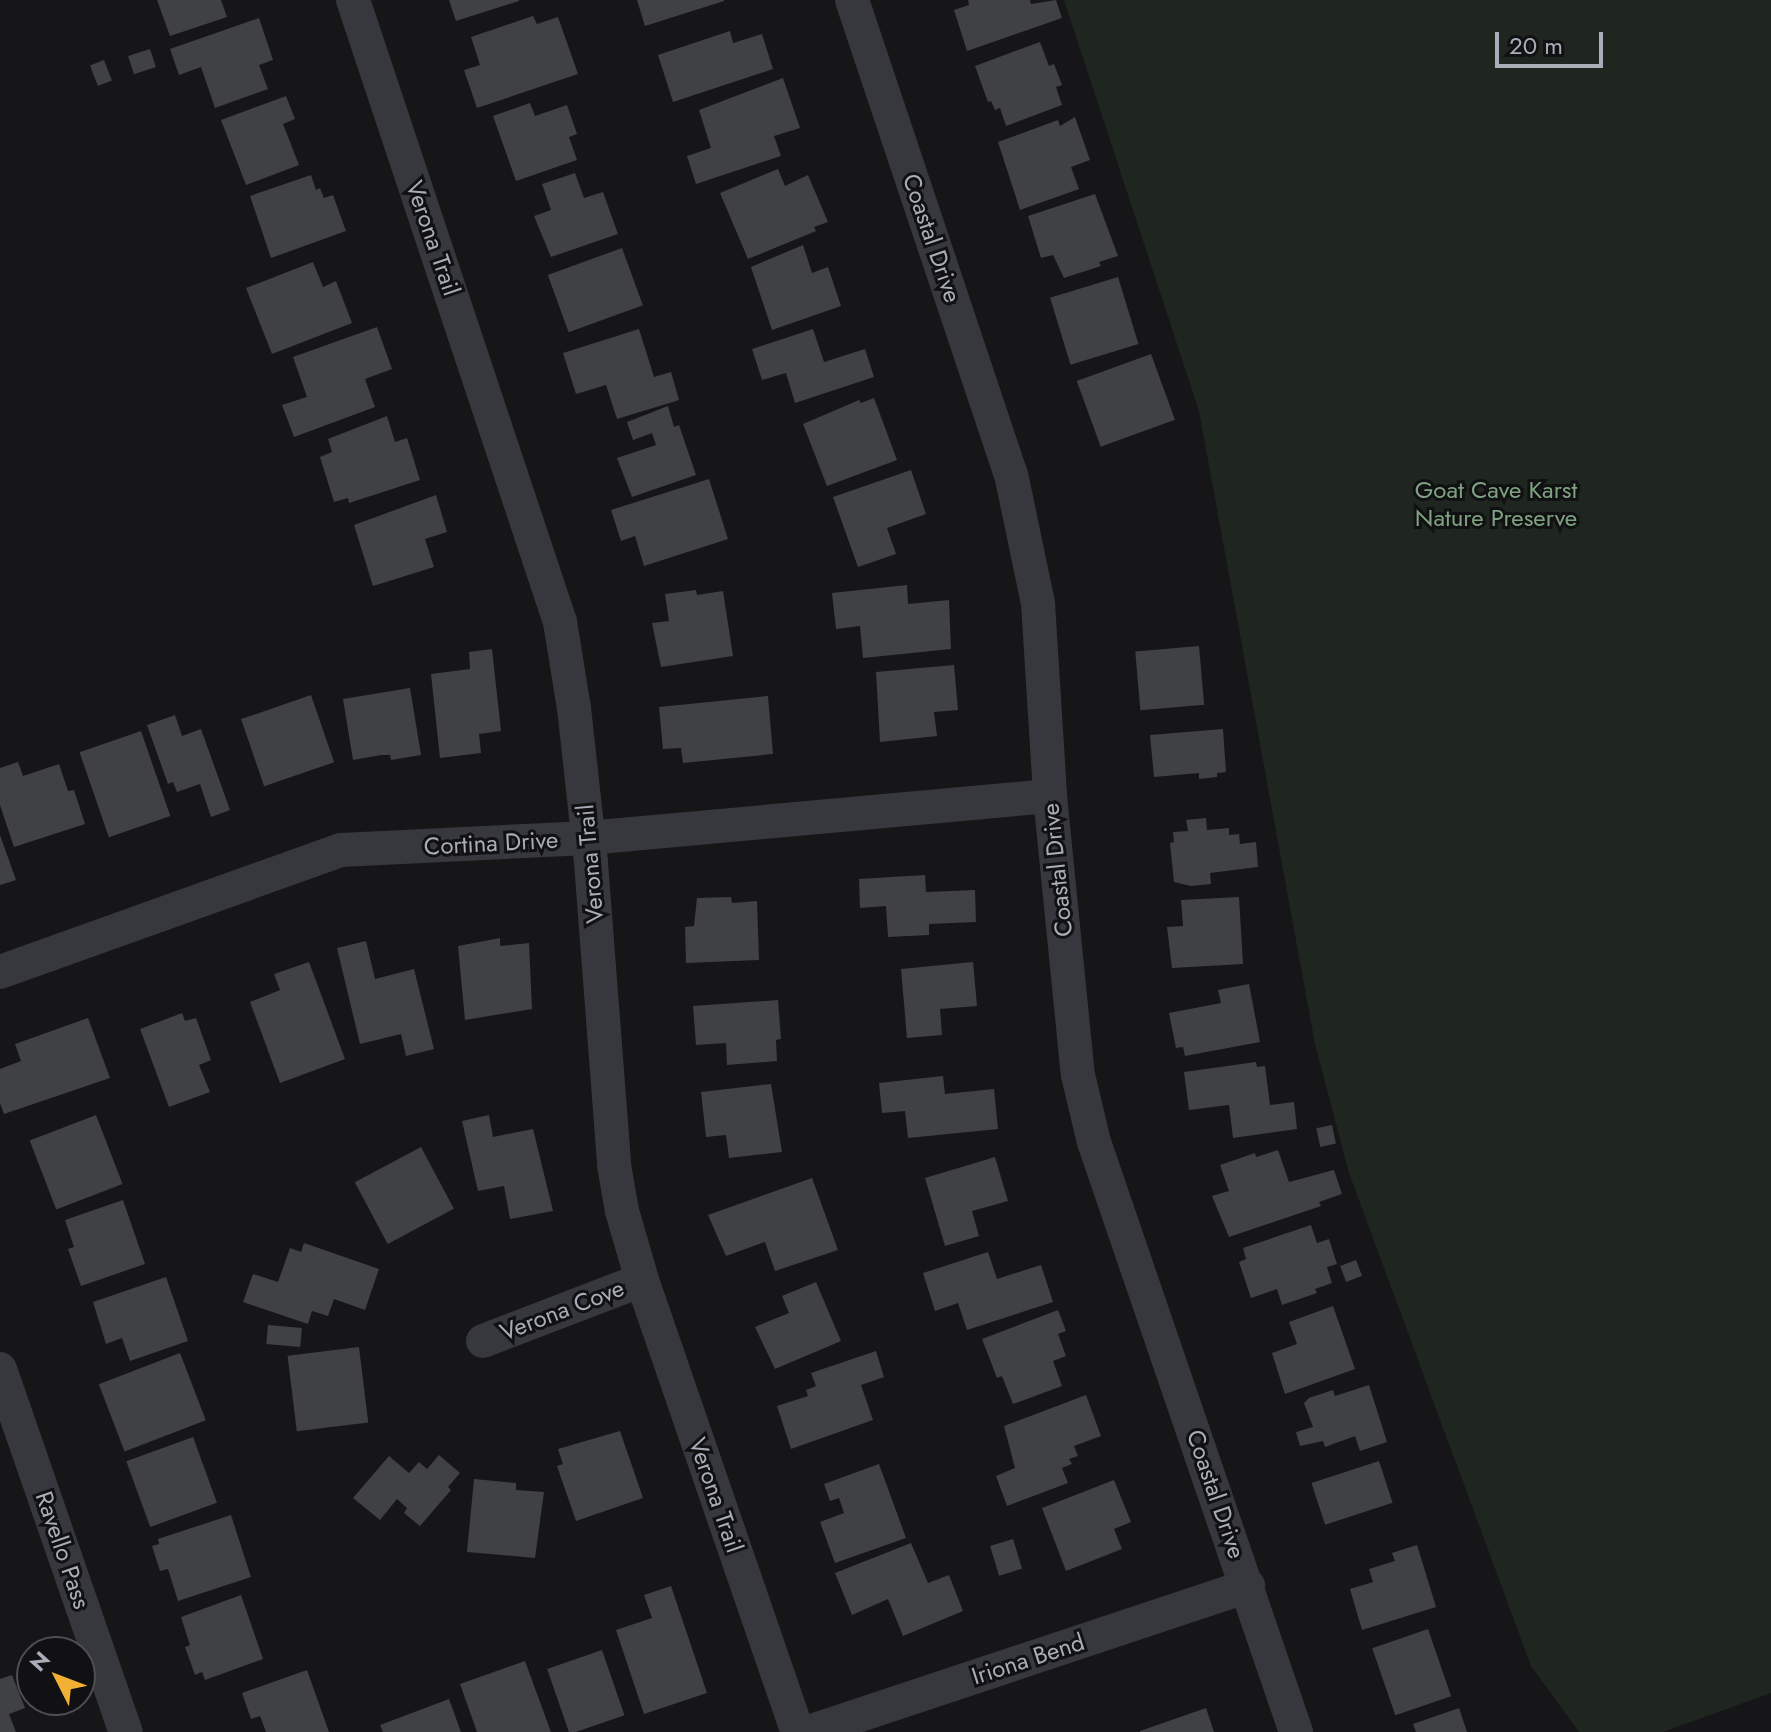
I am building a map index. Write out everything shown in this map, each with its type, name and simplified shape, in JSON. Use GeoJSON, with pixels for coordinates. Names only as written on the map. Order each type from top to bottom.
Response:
{"type":"FeatureCollection","features":[{"type":"Feature","properties":{"kind":"street","name":"Verona Trail"},"geometry":{"type":"LineString","coordinates":[[353,0],[560,622],[574,708],[588,838],[614,1165],[622,1211],[642,1280],[798,1732]]}},
{"type":"Feature","properties":{"kind":"street","name":"Coastal Drive"},"geometry":{"type":"LineString","coordinates":[[852,0],[1011,474],[1038,603],[1050,796],[1078,1075],[1094,1142],[1296,1732]]}},
{"type":"Feature","properties":{"kind":"street","name":"Cortina Drive"},"geometry":{"type":"LineString","coordinates":[[0,972],[341,850],[588,838],[1050,796]]}},
{"type":"Feature","properties":{"kind":"street","name":"Verona Cove"},"geometry":{"type":"LineString","coordinates":[[483,1341],[642,1280]]}},
{"type":"Feature","properties":{"kind":"street","name":"Ravello Pass"},"geometry":{"type":"LineString","coordinates":[[0,1369],[126,1732]]}},
{"type":"Feature","properties":{"kind":"street","name":"Iriona Bend"},"geometry":{"type":"LineString","coordinates":[[809,1732],[1248,1586]]}},
{"type":"Feature","properties":{"kind":"green space","name":"Goat Cave Karst Nature Preserve"},"geometry":{"type":"Polygon","coordinates":[[[1064,0],[1771,0],[1771,1693],[1663,1732],[1579,1732],[1531,1666],[1349,1173],[1315,1044],[1199,411],[1064,0]]]}},
{"type":"Feature","properties":{"kind":"building"},"geometry":{"type":"Polygon","coordinates":[[[157,0],[221,0],[227,17],[170,36],[157,0]]]}},
{"type":"Feature","properties":{"kind":"building"},"geometry":{"type":"Polygon","coordinates":[[[449,0],[519,0],[519,1],[456,21],[449,0]]]}},
{"type":"Feature","properties":{"kind":"building"},"geometry":{"type":"Polygon","coordinates":[[[637,0],[724,0],[724,1],[645,26],[637,0]]]}},
{"type":"Feature","properties":{"kind":"building"},"geometry":{"type":"Polygon","coordinates":[[[968,0],[1030,0],[1031,4],[1056,0],[1062,18],[967,51],[954,10],[969,5],[968,0]]]}},
{"type":"Feature","properties":{"kind":"building"},"geometry":{"type":"Polygon","coordinates":[[[533,16],[537,24],[558,17],[578,74],[477,108],[464,70],[480,65],[471,37],[533,16]]]}},
{"type":"Feature","properties":{"kind":"building"},"geometry":{"type":"Polygon","coordinates":[[[259,18],[273,60],[259,65],[268,89],[215,108],[201,67],[179,75],[170,49],[259,18]]]}},
{"type":"Feature","properties":{"kind":"building"},"geometry":{"type":"Polygon","coordinates":[[[730,31],[733,43],[762,34],[773,69],[673,102],[658,55],[730,31]]]}},
{"type":"Feature","properties":{"kind":"building"},"geometry":{"type":"Polygon","coordinates":[[[1040,42],[1049,66],[1054,64],[1062,85],[1056,87],[1062,105],[1006,126],[1000,108],[995,110],[991,101],[988,102],[975,66],[1040,42]]]}},
{"type":"Feature","properties":{"kind":"building"},"geometry":{"type":"Polygon","coordinates":[[[150,49],[156,67],[134,74],[128,56],[150,49]]]}},
{"type":"Feature","properties":{"kind":"building"},"geometry":{"type":"Polygon","coordinates":[[[104,60],[112,81],[98,86],[90,65],[104,60]]]}},
{"type":"Feature","properties":{"kind":"building"},"geometry":{"type":"Polygon","coordinates":[[[783,78],[800,128],[774,136],[781,156],[696,184],[687,156],[711,148],[699,110],[783,78]]]}},
{"type":"Feature","properties":{"kind":"building"},"geometry":{"type":"Polygon","coordinates":[[[286,96],[295,119],[283,124],[299,165],[246,185],[221,120],[286,96]]]}},
{"type":"Feature","properties":{"kind":"building"},"geometry":{"type":"Polygon","coordinates":[[[530,103],[535,116],[567,105],[577,134],[569,137],[577,160],[516,181],[493,116],[530,103]]]}},
{"type":"Feature","properties":{"kind":"building"},"geometry":{"type":"Polygon","coordinates":[[[1075,117],[1090,160],[1071,167],[1079,189],[1020,210],[998,142],[1058,120],[1060,126],[1075,117]]]}},
{"type":"Feature","properties":{"kind":"building"},"geometry":{"type":"Polygon","coordinates":[[[778,169],[785,186],[808,175],[828,222],[814,227],[816,231],[748,259],[720,193],[778,169]]]}},
{"type":"Feature","properties":{"kind":"building"},"geometry":{"type":"Polygon","coordinates":[[[575,173],[584,198],[603,192],[618,234],[551,257],[534,216],[551,210],[542,184],[575,173]]]}},
{"type":"Feature","properties":{"kind":"building"},"geometry":{"type":"Polygon","coordinates":[[[311,175],[316,190],[320,188],[324,198],[333,195],[346,231],[271,258],[250,196],[311,175]]]}},
{"type":"Feature","properties":{"kind":"building"},"geometry":{"type":"Polygon","coordinates":[[[1095,194],[1118,256],[1099,262],[1101,266],[1064,278],[1053,255],[1041,258],[1028,216],[1095,194]]]}},
{"type":"Feature","properties":{"kind":"building"},"geometry":{"type":"Polygon","coordinates":[[[803,245],[812,273],[828,267],[841,306],[772,330],[751,267],[803,245]]]}},
{"type":"Feature","properties":{"kind":"building"},"geometry":{"type":"Polygon","coordinates":[[[622,248],[643,305],[569,332],[548,275],[622,248]]]}},
{"type":"Feature","properties":{"kind":"building"},"geometry":{"type":"Polygon","coordinates":[[[313,262],[323,287],[336,281],[352,323],[272,354],[246,288],[313,262]]]}},
{"type":"Feature","properties":{"kind":"building"},"geometry":{"type":"Polygon","coordinates":[[[1118,277],[1138,344],[1071,365],[1050,298],[1118,277]]]}},
{"type":"Feature","properties":{"kind":"building"},"geometry":{"type":"Polygon","coordinates":[[[377,327],[392,369],[365,379],[375,407],[294,437],[282,405],[307,397],[293,357],[377,327]]]}},
{"type":"Feature","properties":{"kind":"building"},"geometry":{"type":"Polygon","coordinates":[[[639,329],[654,377],[671,372],[679,400],[617,419],[606,385],[576,394],[563,353],[639,329]]]}},
{"type":"Feature","properties":{"kind":"building"},"geometry":{"type":"Polygon","coordinates":[[[813,329],[824,362],[865,349],[874,377],[795,403],[786,373],[762,380],[752,349],[813,329]]]}},
{"type":"Feature","properties":{"kind":"building"},"geometry":{"type":"Polygon","coordinates":[[[1151,354],[1175,420],[1101,447],[1077,381],[1151,354]]]}},
{"type":"Feature","properties":{"kind":"building"},"geometry":{"type":"Polygon","coordinates":[[[874,398],[897,460],[827,486],[803,424],[859,400],[861,403],[874,398]]]}},
{"type":"Feature","properties":{"kind":"building"},"geometry":{"type":"Polygon","coordinates":[[[668,406],[674,427],[679,425],[696,475],[632,497],[617,458],[656,445],[652,433],[633,440],[627,422],[668,406]]]}},
{"type":"Feature","properties":{"kind":"building"},"geometry":{"type":"Polygon","coordinates":[[[387,416],[395,442],[407,438],[420,480],[349,503],[348,498],[334,502],[320,457],[332,452],[328,439],[387,416]]]}},
{"type":"Feature","properties":{"kind":"building"},"geometry":{"type":"Polygon","coordinates":[[[911,470],[926,514],[887,528],[896,554],[858,567],[833,497],[911,470]]]}},
{"type":"Feature","properties":{"kind":"building"},"geometry":{"type":"Polygon","coordinates":[[[709,479],[728,539],[644,566],[635,536],[621,541],[611,510],[709,479]]]}},
{"type":"Feature","properties":{"kind":"building"},"geometry":{"type":"Polygon","coordinates":[[[436,495],[447,532],[425,539],[434,567],[373,586],[354,525],[436,495]]]}},
{"type":"Feature","properties":{"kind":"building"},"geometry":{"type":"Polygon","coordinates":[[[907,585],[908,604],[949,600],[951,649],[863,658],[860,626],[836,629],[832,593],[907,585]]]}},
{"type":"Feature","properties":{"kind":"building"},"geometry":{"type":"Polygon","coordinates":[[[696,590],[697,595],[723,591],[733,656],[661,667],[652,623],[669,621],[665,594],[696,590]]]}},
{"type":"Feature","properties":{"kind":"building"},"geometry":{"type":"Polygon","coordinates":[[[1199,646],[1204,705],[1140,710],[1135,652],[1199,646]]]}},
{"type":"Feature","properties":{"kind":"building"},"geometry":{"type":"Polygon","coordinates":[[[492,649],[501,731],[479,734],[481,753],[440,758],[431,674],[470,669],[469,652],[492,649]]]}},
{"type":"Feature","properties":{"kind":"building"},"geometry":{"type":"Polygon","coordinates":[[[954,665],[958,710],[934,712],[937,736],[880,742],[876,672],[954,665]]]}},
{"type":"Feature","properties":{"kind":"building"},"geometry":{"type":"Polygon","coordinates":[[[410,688],[421,755],[391,760],[390,755],[381,755],[353,760],[343,699],[410,688]]]}},
{"type":"Feature","properties":{"kind":"building"},"geometry":{"type":"Polygon","coordinates":[[[311,695],[334,762],[264,786],[241,719],[311,695]]]}},
{"type":"Feature","properties":{"kind":"building"},"geometry":{"type":"Polygon","coordinates":[[[768,696],[773,754],[683,763],[681,748],[663,749],[659,707],[768,696]]]}},
{"type":"Feature","properties":{"kind":"building"},"geometry":{"type":"Polygon","coordinates":[[[175,715],[182,736],[201,729],[230,810],[211,817],[200,784],[177,792],[173,782],[168,784],[147,725],[175,715]]]}},
{"type":"Feature","properties":{"kind":"building"},"geometry":{"type":"Polygon","coordinates":[[[1223,729],[1226,772],[1217,773],[1217,777],[1199,779],[1199,773],[1154,777],[1150,735],[1223,729]]]}},
{"type":"Feature","properties":{"kind":"building"},"geometry":{"type":"Polygon","coordinates":[[[141,731],[170,816],[109,837],[80,752],[141,731]]]}},
{"type":"Feature","properties":{"kind":"building"},"geometry":{"type":"Polygon","coordinates":[[[18,762],[23,776],[59,764],[68,791],[74,790],[85,824],[14,847],[0,805],[0,768],[18,762]]]}},
{"type":"Feature","properties":{"kind":"building"},"geometry":{"type":"Polygon","coordinates":[[[1206,818],[1207,830],[1229,828],[1229,835],[1239,834],[1240,844],[1256,842],[1258,867],[1210,873],[1211,884],[1191,886],[1174,882],[1170,843],[1174,842],[1173,832],[1188,831],[1186,820],[1206,818]]]}},
{"type":"Feature","properties":{"kind":"building"},"geometry":{"type":"Polygon","coordinates":[[[0,835],[16,880],[0,885],[0,835]]]}},
{"type":"Feature","properties":{"kind":"building"},"geometry":{"type":"Polygon","coordinates":[[[925,875],[926,892],[975,890],[976,922],[929,924],[929,935],[888,937],[886,906],[860,908],[859,879],[925,875]]]}},
{"type":"Feature","properties":{"kind":"building"},"geometry":{"type":"Polygon","coordinates":[[[731,897],[732,903],[757,901],[759,960],[686,963],[685,927],[694,926],[697,898],[731,897]]]}},
{"type":"Feature","properties":{"kind":"building"},"geometry":{"type":"Polygon","coordinates":[[[1239,897],[1243,964],[1172,968],[1167,927],[1183,926],[1181,900],[1239,897]]]}},
{"type":"Feature","properties":{"kind":"building"},"geometry":{"type":"Polygon","coordinates":[[[500,938],[500,946],[529,943],[532,1009],[465,1020],[458,946],[500,938]]]}},
{"type":"Feature","properties":{"kind":"building"},"geometry":{"type":"Polygon","coordinates":[[[366,941],[375,979],[414,969],[434,1049],[406,1056],[401,1034],[360,1044],[337,948],[366,941]]]}},
{"type":"Feature","properties":{"kind":"building"},"geometry":{"type":"Polygon","coordinates":[[[309,962],[345,1059],[280,1083],[250,1002],[280,990],[274,974],[309,962]]]}},
{"type":"Feature","properties":{"kind":"building"},"geometry":{"type":"Polygon","coordinates":[[[973,962],[977,1006],[940,1009],[942,1035],[907,1038],[901,969],[973,962]]]}},
{"type":"Feature","properties":{"kind":"building"},"geometry":{"type":"Polygon","coordinates":[[[1249,984],[1260,1042],[1185,1056],[1183,1047],[1176,1048],[1169,1013],[1221,1003],[1218,990],[1249,984]]]}},
{"type":"Feature","properties":{"kind":"building"},"geometry":{"type":"Polygon","coordinates":[[[778,1000],[781,1039],[776,1040],[777,1061],[727,1065],[726,1043],[696,1045],[693,1006],[778,1000]]]}},
{"type":"Feature","properties":{"kind":"building"},"geometry":{"type":"Polygon","coordinates":[[[182,1013],[185,1021],[196,1018],[211,1060],[199,1065],[210,1092],[169,1107],[140,1029],[182,1013]]]}},
{"type":"Feature","properties":{"kind":"building"},"geometry":{"type":"Polygon","coordinates":[[[88,1018],[110,1078],[4,1114],[0,1103],[0,1069],[21,1061],[15,1044],[88,1018]]]}},
{"type":"Feature","properties":{"kind":"building"},"geometry":{"type":"Polygon","coordinates":[[[1256,1062],[1257,1067],[1265,1066],[1270,1105],[1294,1102],[1297,1129],[1233,1138],[1229,1105],[1189,1110],[1184,1072],[1256,1062]]]}},
{"type":"Feature","properties":{"kind":"building"},"geometry":{"type":"Polygon","coordinates":[[[943,1076],[945,1094],[994,1089],[998,1129],[908,1138],[905,1111],[882,1113],[879,1083],[943,1076]]]}},
{"type":"Feature","properties":{"kind":"building"},"geometry":{"type":"Polygon","coordinates":[[[771,1084],[782,1152],[729,1158],[726,1135],[706,1137],[701,1092],[771,1084]]]}},
{"type":"Feature","properties":{"kind":"building"},"geometry":{"type":"Polygon","coordinates":[[[96,1115],[123,1184],[56,1210],[30,1140],[96,1115]]]}},
{"type":"Feature","properties":{"kind":"building"},"geometry":{"type":"Polygon","coordinates":[[[489,1115],[493,1137],[533,1129],[553,1211],[510,1219],[504,1186],[478,1191],[462,1121],[489,1115]]]}},
{"type":"Feature","properties":{"kind":"building"},"geometry":{"type":"Polygon","coordinates":[[[1332,1125],[1336,1144],[1320,1147],[1316,1128],[1332,1125]]]}},
{"type":"Feature","properties":{"kind":"building"},"geometry":{"type":"Polygon","coordinates":[[[421,1147],[454,1209],[388,1244],[355,1182],[421,1147]]]}},
{"type":"Feature","properties":{"kind":"building"},"geometry":{"type":"Polygon","coordinates":[[[1278,1150],[1289,1182],[1334,1170],[1342,1194],[1319,1202],[1321,1206],[1229,1237],[1212,1196],[1229,1191],[1220,1165],[1255,1153],[1256,1157],[1278,1150]]]}},
{"type":"Feature","properties":{"kind":"building"},"geometry":{"type":"Polygon","coordinates":[[[995,1157],[1008,1201],[972,1211],[979,1236],[945,1246],[925,1178],[995,1157]]]}},
{"type":"Feature","properties":{"kind":"building"},"geometry":{"type":"Polygon","coordinates":[[[812,1178],[838,1250],[775,1271],[765,1242],[726,1256],[708,1215],[812,1178]]]}},
{"type":"Feature","properties":{"kind":"building"},"geometry":{"type":"Polygon","coordinates":[[[123,1200],[145,1264],[81,1286],[68,1249],[74,1247],[65,1220],[123,1200]]]}},
{"type":"Feature","properties":{"kind":"building"},"geometry":{"type":"Polygon","coordinates":[[[1311,1225],[1317,1243],[1329,1239],[1337,1264],[1327,1267],[1332,1283],[1315,1289],[1317,1293],[1282,1305],[1277,1289],[1251,1298],[1239,1262],[1246,1259],[1243,1248],[1311,1225]]]}},
{"type":"Feature","properties":{"kind":"building"},"geometry":{"type":"Polygon","coordinates":[[[304,1243],[379,1269],[365,1310],[334,1299],[328,1316],[312,1311],[308,1324],[243,1302],[253,1274],[278,1282],[290,1248],[301,1252],[304,1243]]]}},
{"type":"Feature","properties":{"kind":"building"},"geometry":{"type":"Polygon","coordinates":[[[988,1252],[997,1279],[1041,1265],[1053,1302],[967,1330],[958,1303],[935,1311],[923,1273],[988,1252]]]}},
{"type":"Feature","properties":{"kind":"building"},"geometry":{"type":"Polygon","coordinates":[[[1356,1260],[1362,1276],[1346,1282],[1340,1266],[1356,1260]]]}},
{"type":"Feature","properties":{"kind":"building"},"geometry":{"type":"Polygon","coordinates":[[[166,1277],[188,1341],[130,1361],[122,1338],[106,1344],[93,1302],[166,1277]]]}},
{"type":"Feature","properties":{"kind":"building"},"geometry":{"type":"Polygon","coordinates":[[[816,1282],[841,1341],[775,1369],[755,1327],[789,1313],[782,1296],[816,1282]]]}},
{"type":"Feature","properties":{"kind":"building"},"geometry":{"type":"Polygon","coordinates":[[[1333,1306],[1355,1369],[1285,1394],[1272,1353],[1297,1344],[1289,1322],[1333,1306]]]}},
{"type":"Feature","properties":{"kind":"building"},"geometry":{"type":"Polygon","coordinates":[[[1058,1310],[1066,1331],[1058,1334],[1066,1356],[1053,1361],[1062,1386],[1013,1404],[1002,1376],[997,1378],[982,1339],[1058,1310]]]}},
{"type":"Feature","properties":{"kind":"building"},"geometry":{"type":"Polygon","coordinates":[[[268,1325],[302,1328],[300,1347],[266,1344],[268,1325]]]}},
{"type":"Feature","properties":{"kind":"building"},"geometry":{"type":"Polygon","coordinates":[[[359,1347],[368,1422],[297,1431],[288,1356],[359,1347]]]}},
{"type":"Feature","properties":{"kind":"building"},"geometry":{"type":"Polygon","coordinates":[[[876,1351],[884,1377],[861,1385],[873,1420],[791,1449],[777,1406],[808,1396],[806,1390],[816,1386],[811,1373],[876,1351]]]}},
{"type":"Feature","properties":{"kind":"building"},"geometry":{"type":"Polygon","coordinates":[[[180,1353],[206,1420],[125,1451],[99,1384],[180,1353]]]}},
{"type":"Feature","properties":{"kind":"building"},"geometry":{"type":"Polygon","coordinates":[[[1369,1385],[1387,1442],[1360,1451],[1355,1436],[1325,1447],[1323,1441],[1300,1446],[1296,1432],[1313,1427],[1304,1403],[1309,1398],[1333,1390],[1335,1396],[1369,1385]]]}},
{"type":"Feature","properties":{"kind":"building"},"geometry":{"type":"Polygon","coordinates":[[[1086,1395],[1101,1436],[1074,1446],[1078,1456],[1069,1459],[1072,1464],[1062,1468],[1068,1483],[1007,1506],[996,1476],[1015,1468],[1004,1426],[1086,1395]]]}},
{"type":"Feature","properties":{"kind":"building"},"geometry":{"type":"Polygon","coordinates":[[[620,1431],[643,1498],[576,1521],[557,1466],[563,1464],[558,1449],[620,1431]]]}},
{"type":"Feature","properties":{"kind":"building"},"geometry":{"type":"Polygon","coordinates":[[[193,1437],[217,1503],[150,1527],[126,1461],[193,1437]]]}},
{"type":"Feature","properties":{"kind":"building"},"geometry":{"type":"Polygon","coordinates":[[[439,1455],[460,1473],[448,1487],[451,1490],[420,1526],[404,1513],[407,1508],[397,1499],[380,1520],[353,1498],[389,1456],[409,1473],[419,1462],[427,1469],[439,1455]]]}},
{"type":"Feature","properties":{"kind":"building"},"geometry":{"type":"Polygon","coordinates":[[[1379,1461],[1393,1503],[1325,1525],[1311,1483],[1379,1461]]]}},
{"type":"Feature","properties":{"kind":"building"},"geometry":{"type":"Polygon","coordinates":[[[879,1464],[906,1538],[835,1563],[820,1522],[844,1513],[839,1498],[830,1501],[824,1484],[879,1464]]]}},
{"type":"Feature","properties":{"kind":"building"},"geometry":{"type":"Polygon","coordinates":[[[474,1479],[516,1483],[516,1490],[544,1492],[535,1558],[467,1552],[474,1479]]]}},
{"type":"Feature","properties":{"kind":"building"},"geometry":{"type":"Polygon","coordinates":[[[1114,1480],[1131,1522],[1114,1529],[1122,1549],[1066,1571],[1042,1508],[1114,1480]]]}},
{"type":"Feature","properties":{"kind":"building"},"geometry":{"type":"Polygon","coordinates":[[[231,1515],[251,1577],[178,1601],[168,1569],[160,1571],[152,1546],[159,1544],[158,1539],[231,1515]]]}},
{"type":"Feature","properties":{"kind":"building"},"geometry":{"type":"Polygon","coordinates":[[[1013,1539],[1022,1569],[999,1576],[990,1546],[1013,1539]]]}},
{"type":"Feature","properties":{"kind":"building"},"geometry":{"type":"Polygon","coordinates":[[[911,1543],[928,1583],[949,1575],[963,1611],[903,1636],[888,1599],[852,1615],[835,1573],[911,1543]]]}},
{"type":"Feature","properties":{"kind":"building"},"geometry":{"type":"Polygon","coordinates":[[[1417,1545],[1436,1607],[1362,1630],[1350,1589],[1373,1582],[1369,1569],[1395,1561],[1392,1553],[1417,1545]]]}},
{"type":"Feature","properties":{"kind":"building"},"geometry":{"type":"Polygon","coordinates":[[[671,1586],[707,1693],[644,1714],[616,1630],[652,1618],[644,1595],[671,1586]]]}},
{"type":"Feature","properties":{"kind":"building"},"geometry":{"type":"Polygon","coordinates":[[[241,1595],[263,1659],[205,1680],[202,1672],[195,1675],[185,1647],[190,1645],[181,1617],[241,1595]]]}},
{"type":"Feature","properties":{"kind":"building"},"geometry":{"type":"Polygon","coordinates":[[[1428,1629],[1451,1696],[1395,1715],[1372,1648],[1428,1629]]]}},
{"type":"Feature","properties":{"kind":"building"},"geometry":{"type":"Polygon","coordinates":[[[602,1650],[624,1715],[569,1732],[547,1669],[602,1650]]]}},
{"type":"Feature","properties":{"kind":"building"},"geometry":{"type":"Polygon","coordinates":[[[525,1661],[551,1732],[477,1732],[460,1684],[525,1661]]]}},
{"type":"Feature","properties":{"kind":"building"},"geometry":{"type":"Polygon","coordinates":[[[307,1670],[329,1732],[266,1732],[260,1716],[251,1719],[242,1693],[307,1670]]]}},
{"type":"Feature","properties":{"kind":"building"},"geometry":{"type":"Polygon","coordinates":[[[12,1675],[16,1685],[16,1711],[9,1714],[16,1732],[0,1732],[0,1679],[12,1675]]]}},
{"type":"Feature","properties":{"kind":"building"},"geometry":{"type":"Polygon","coordinates":[[[449,1699],[461,1732],[383,1732],[380,1725],[449,1699]]]}},
{"type":"Feature","properties":{"kind":"building"},"geometry":{"type":"Polygon","coordinates":[[[1206,1708],[1214,1732],[1140,1732],[1140,1731],[1206,1708]]]}},
{"type":"Feature","properties":{"kind":"building"},"geometry":{"type":"Polygon","coordinates":[[[1459,1708],[1467,1732],[1416,1732],[1413,1724],[1459,1708]]]}}]}
